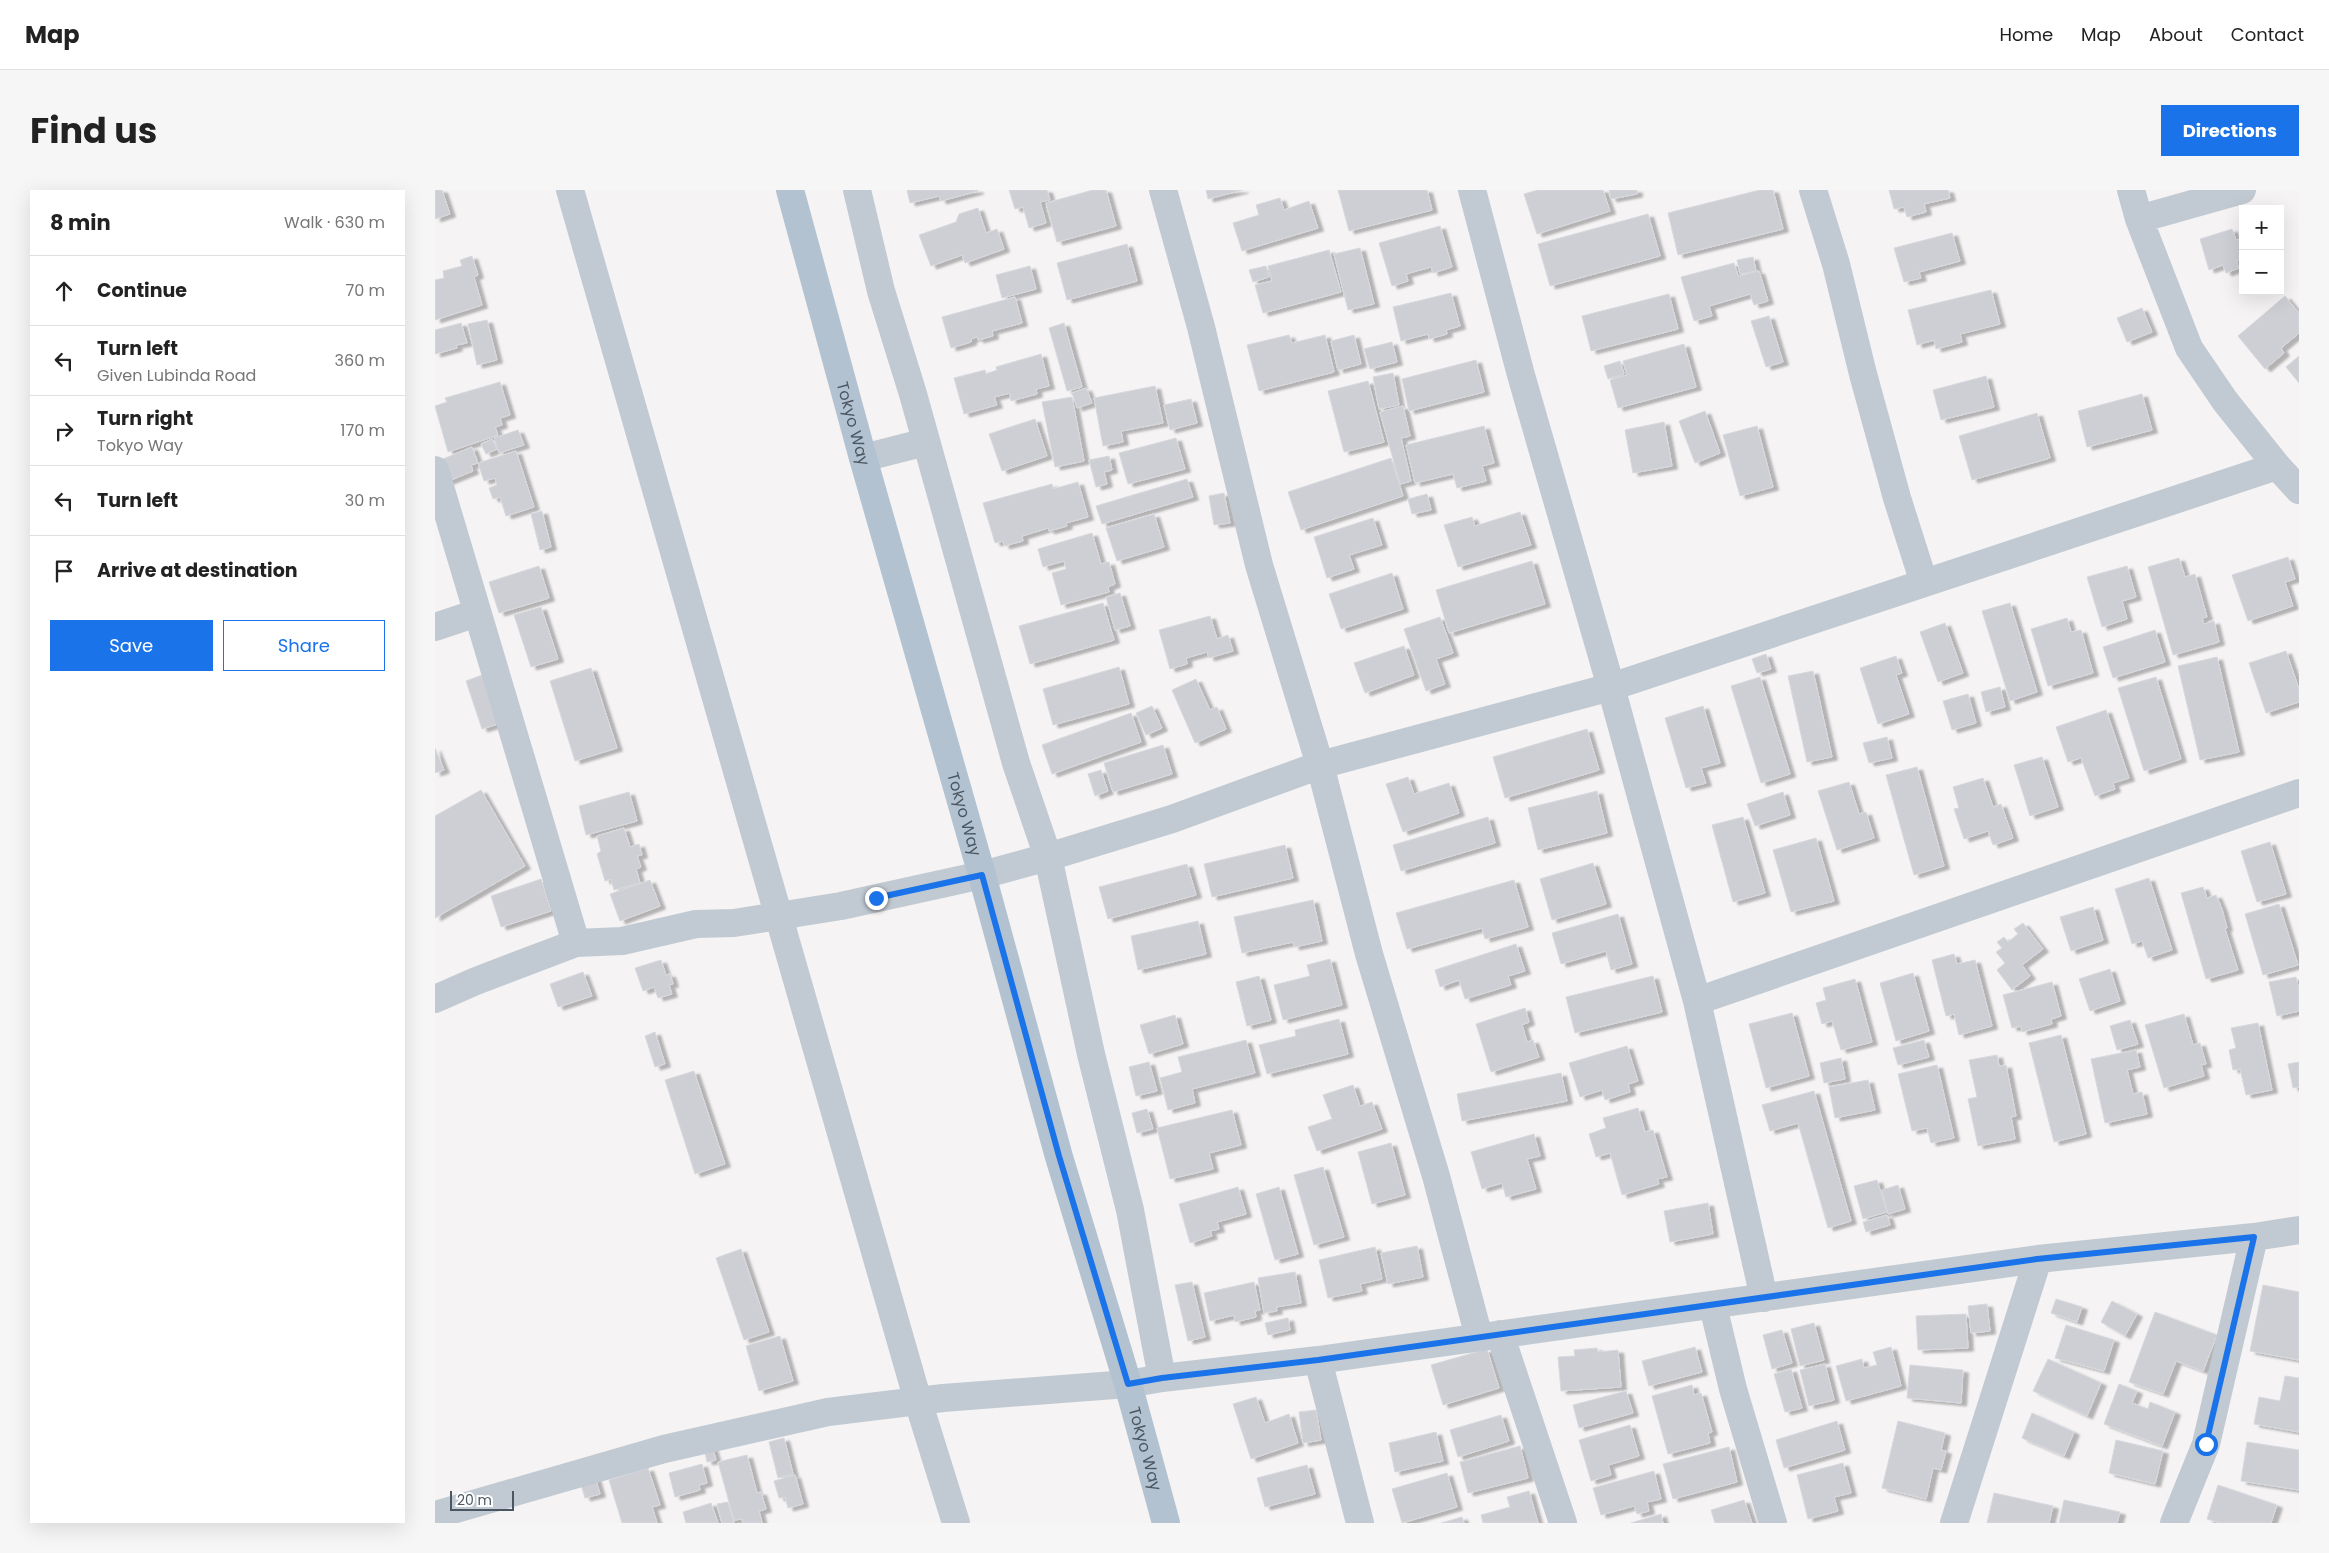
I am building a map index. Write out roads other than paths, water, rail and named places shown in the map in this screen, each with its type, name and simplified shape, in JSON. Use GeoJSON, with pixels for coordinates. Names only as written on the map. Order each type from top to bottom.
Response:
{"type":"FeatureCollection","features":[{"type":"Feature","properties":{"kind":"main road","name":"Tokyo Way"},"geometry":{"type":"LineString","coordinates":[[790,190],[863,458],[982,875],[1059,1156],[1128,1384],[1166,1523]]}},
{"type":"Feature","properties":{"kind":"street"},"geometry":{"type":"LineString","coordinates":[[570,190],[918,1401],[956,1523]]}},
{"type":"Feature","properties":{"kind":"street"},"geometry":{"type":"LineString","coordinates":[[857,190],[881,291],[927,442],[1015,763],[1048,857],[1091,1054],[1130,1210],[1162,1378]]}},
{"type":"Feature","properties":{"kind":"street"},"geometry":{"type":"LineString","coordinates":[[1163,190],[1201,327],[1259,565],[1320,765],[1369,954],[1437,1176],[1489,1336],[1563,1523]]}},
{"type":"Feature","properties":{"kind":"street"},"geometry":{"type":"LineString","coordinates":[[1472,190],[1521,375],[1611,687],[1697,1001],[1764,1298]]}},
{"type":"Feature","properties":{"kind":"street"},"geometry":{"type":"LineString","coordinates":[[1813,190],[1836,264],[1894,488],[1925,583]]}},
{"type":"Feature","properties":{"kind":"street"},"geometry":{"type":"LineString","coordinates":[[2131,190],[2139,219],[2189,348],[2225,401],[2277,466],[2299,490]]}},
{"type":"Feature","properties":{"kind":"street"},"geometry":{"type":"LineString","coordinates":[[2139,219],[2242,190]]}},
{"type":"Feature","properties":{"kind":"street"},"geometry":{"type":"LineString","coordinates":[[863,458],[927,442]]}},
{"type":"Feature","properties":{"kind":"street"},"geometry":{"type":"LineString","coordinates":[[435,1000],[476,981],[576,943],[622,941],[696,924],[734,923],[841,906],[982,875],[1048,857],[1172,819],[1320,765],[1611,687],[2277,466]]}},
{"type":"Feature","properties":{"kind":"street"},"geometry":{"type":"LineString","coordinates":[[435,470],[576,943]]}},
{"type":"Feature","properties":{"kind":"street"},"geometry":{"type":"LineString","coordinates":[[435,627],[477,613]]}},
{"type":"Feature","properties":{"kind":"street"},"geometry":{"type":"LineString","coordinates":[[1697,1001],[2299,793]]}},
{"type":"Feature","properties":{"kind":"street"},"geometry":{"type":"LineString","coordinates":[[435,1515],[524,1488],[727,1433],[828,1412],[918,1401],[1128,1384],[1713,1306],[2037,1259],[2254,1237],[2299,1230]]}},
{"type":"Feature","properties":{"kind":"street"},"geometry":{"type":"LineString","coordinates":[[2174,1523],[2206,1444],[2254,1237]]}},
{"type":"Feature","properties":{"kind":"street"},"geometry":{"type":"LineString","coordinates":[[1954,1523],[2037,1259]]}},
{"type":"Feature","properties":{"kind":"street"},"geometry":{"type":"LineString","coordinates":[[1713,1306],[1733,1389],[1773,1523]]}},
{"type":"Feature","properties":{"kind":"street"},"geometry":{"type":"LineString","coordinates":[[1318,1360],[1360,1523]]}}]}
